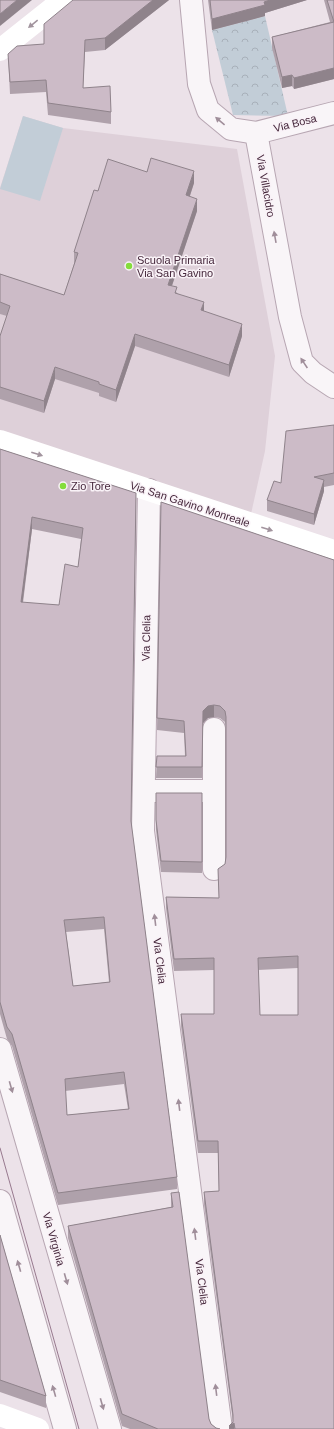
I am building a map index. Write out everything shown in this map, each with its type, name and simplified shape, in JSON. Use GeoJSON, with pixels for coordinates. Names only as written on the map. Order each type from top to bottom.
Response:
{"type":"FeatureCollection","features":[{"type":"Feature","properties":{"kind":"street"},"geometry":{"type":"LineString","coordinates":[[0,50],[63,0]]}},
{"type":"Feature","properties":{"kind":"street"},"geometry":{"type":"LineString","coordinates":[[191,0],[199,84],[208,110],[231,129],[256,133]]}},
{"type":"Feature","properties":{"kind":"street","name":"Via Bosa"},"geometry":{"type":"LineString","coordinates":[[256,133],[334,113]]}},
{"type":"Feature","properties":{"kind":"street","name":"Via Villacidro"},"geometry":{"type":"LineString","coordinates":[[256,133],[290,317],[302,362],[313,374],[334,387]]}},
{"type":"Feature","properties":{"kind":"street","name":"Via San Gavino Monreale"},"geometry":{"type":"LineString","coordinates":[[0,441],[334,551]]}},
{"type":"Feature","properties":{"kind":"street","name":"Via Clelia"},"geometry":{"type":"LineString","coordinates":[[148,490],[143,831],[221,1429]]}},
{"type":"Feature","properties":{"kind":"street"},"geometry":{"type":"LineString","coordinates":[[214,729],[214,869]]}},
{"type":"Feature","properties":{"kind":"street"},"geometry":{"type":"LineString","coordinates":[[144,791],[214,791]]}},
{"type":"Feature","properties":{"kind":"street","name":"Via Virginia"},"geometry":{"type":"LineString","coordinates":[[0,1049],[110,1429]]}},
{"type":"Feature","properties":{"kind":"street"},"geometry":{"type":"LineString","coordinates":[[0,1201],[65,1429]]}},
{"type":"Feature","properties":{"kind":"street"},"geometry":{"type":"LineString","coordinates":[[0,1416],[31,1428]]}},
{"type":"Feature","properties":{"kind":"shaded area","name":"Scuola Primaria Via San Gavino"},"geometry":{"type":"Polygon","coordinates":[[[23,116],[63,128],[237,149],[275,356],[265,451],[249,523],[0,442],[0,188],[23,116]]]}},
{"type":"Feature","properties":{"kind":"green space"},"geometry":{"type":"Polygon","coordinates":[[[265,16],[288,116],[233,115],[212,30],[265,16]]]}},
{"type":"Feature","properties":{"kind":"green space"},"geometry":{"type":"Polygon","coordinates":[[[23,116],[63,128],[40,201],[0,189],[23,116]]]}},
{"type":"Feature","properties":{"kind":"building"},"geometry":{"type":"Polygon","coordinates":[[[0,0],[17,0],[0,14],[0,0]]]}},
{"type":"Feature","properties":{"kind":"building"},"geometry":{"type":"Polygon","coordinates":[[[73,0],[153,0],[105,38],[85,40],[83,88],[110,86],[111,112],[48,103],[46,80],[10,82],[8,54],[17,46],[44,44],[44,24],[73,0]]]}},
{"type":"Feature","properties":{"kind":"building"},"geometry":{"type":"Polygon","coordinates":[[[210,0],[270,0],[264,2],[265,5],[212,19],[210,0]]]}},
{"type":"Feature","properties":{"kind":"building"},"geometry":{"type":"Polygon","coordinates":[[[327,0],[334,0],[334,22],[327,0]]]}},
{"type":"Feature","properties":{"kind":"building"},"geometry":{"type":"Polygon","coordinates":[[[334,22],[334,68],[294,78],[292,75],[282,77],[272,37],[334,22]]]}},
{"type":"Feature","properties":{"kind":"building"},"geometry":{"type":"Polygon","coordinates":[[[151,158],[194,171],[186,195],[197,199],[168,285],[177,287],[175,293],[204,302],[201,310],[242,324],[229,365],[135,334],[116,390],[99,384],[99,382],[55,367],[44,401],[0,387],[0,336],[10,306],[0,302],[0,274],[64,295],[78,253],[74,252],[94,190],[98,191],[108,159],[147,172],[151,158]]]}},
{"type":"Feature","properties":{"kind":"building"},"geometry":{"type":"Polygon","coordinates":[[[334,425],[334,473],[314,477],[324,480],[314,514],[267,500],[274,481],[281,483],[286,431],[334,425]]]}},
{"type":"Feature","properties":{"kind":"building"},"geometry":{"type":"Polygon","coordinates":[[[0,449],[136,493],[131,821],[177,1177],[58,1193],[12,1034],[7,1027],[0,1002],[0,449]],[[32,517],[21,602],[59,605],[65,564],[78,567],[83,528],[32,517]],[[104,917],[64,920],[73,986],[110,982],[104,917]],[[124,1072],[65,1079],[67,1115],[129,1109],[124,1072]]]}},
{"type":"Feature","properties":{"kind":"building"},"geometry":{"type":"Polygon","coordinates":[[[161,502],[334,560],[334,1429],[235,1429],[234,1423],[229,1426],[233,1422],[233,1415],[204,1192],[219,1191],[218,1141],[198,1141],[181,1014],[214,1014],[214,958],[174,959],[166,897],[219,898],[218,869],[225,864],[226,857],[226,717],[225,711],[220,706],[208,706],[203,711],[202,767],[156,767],[157,756],[186,756],[184,721],[157,718],[161,502]],[[298,956],[258,958],[260,1015],[298,1015],[298,956]]]}},
{"type":"Feature","properties":{"kind":"building"},"geometry":{"type":"Polygon","coordinates":[[[156,793],[202,793],[202,862],[161,861],[156,820],[156,793]]]}},
{"type":"Feature","properties":{"kind":"building"},"geometry":{"type":"Polygon","coordinates":[[[179,1192],[209,1419],[211,1424],[220,1429],[158,1429],[122,1414],[68,1226],[173,1207],[171,1193],[179,1192]]]}},
{"type":"Feature","properties":{"kind":"building"},"geometry":{"type":"Polygon","coordinates":[[[0,1235],[46,1396],[0,1380],[0,1235]]]}},
{"type":"Feature","properties":{"kind":"tram line"},"geometry":{"type":"LineString","coordinates":[[0,1148],[79,1429]]}},
{"type":"Feature","properties":{"kind":"place","name":"Scuola Primaria Via San Gavino"},"geometry":{"type":"Point","coordinates":[129,266]}},
{"type":"Feature","properties":{"kind":"place","name":"Zio Tore"},"geometry":{"type":"Point","coordinates":[63,486]}}]}
